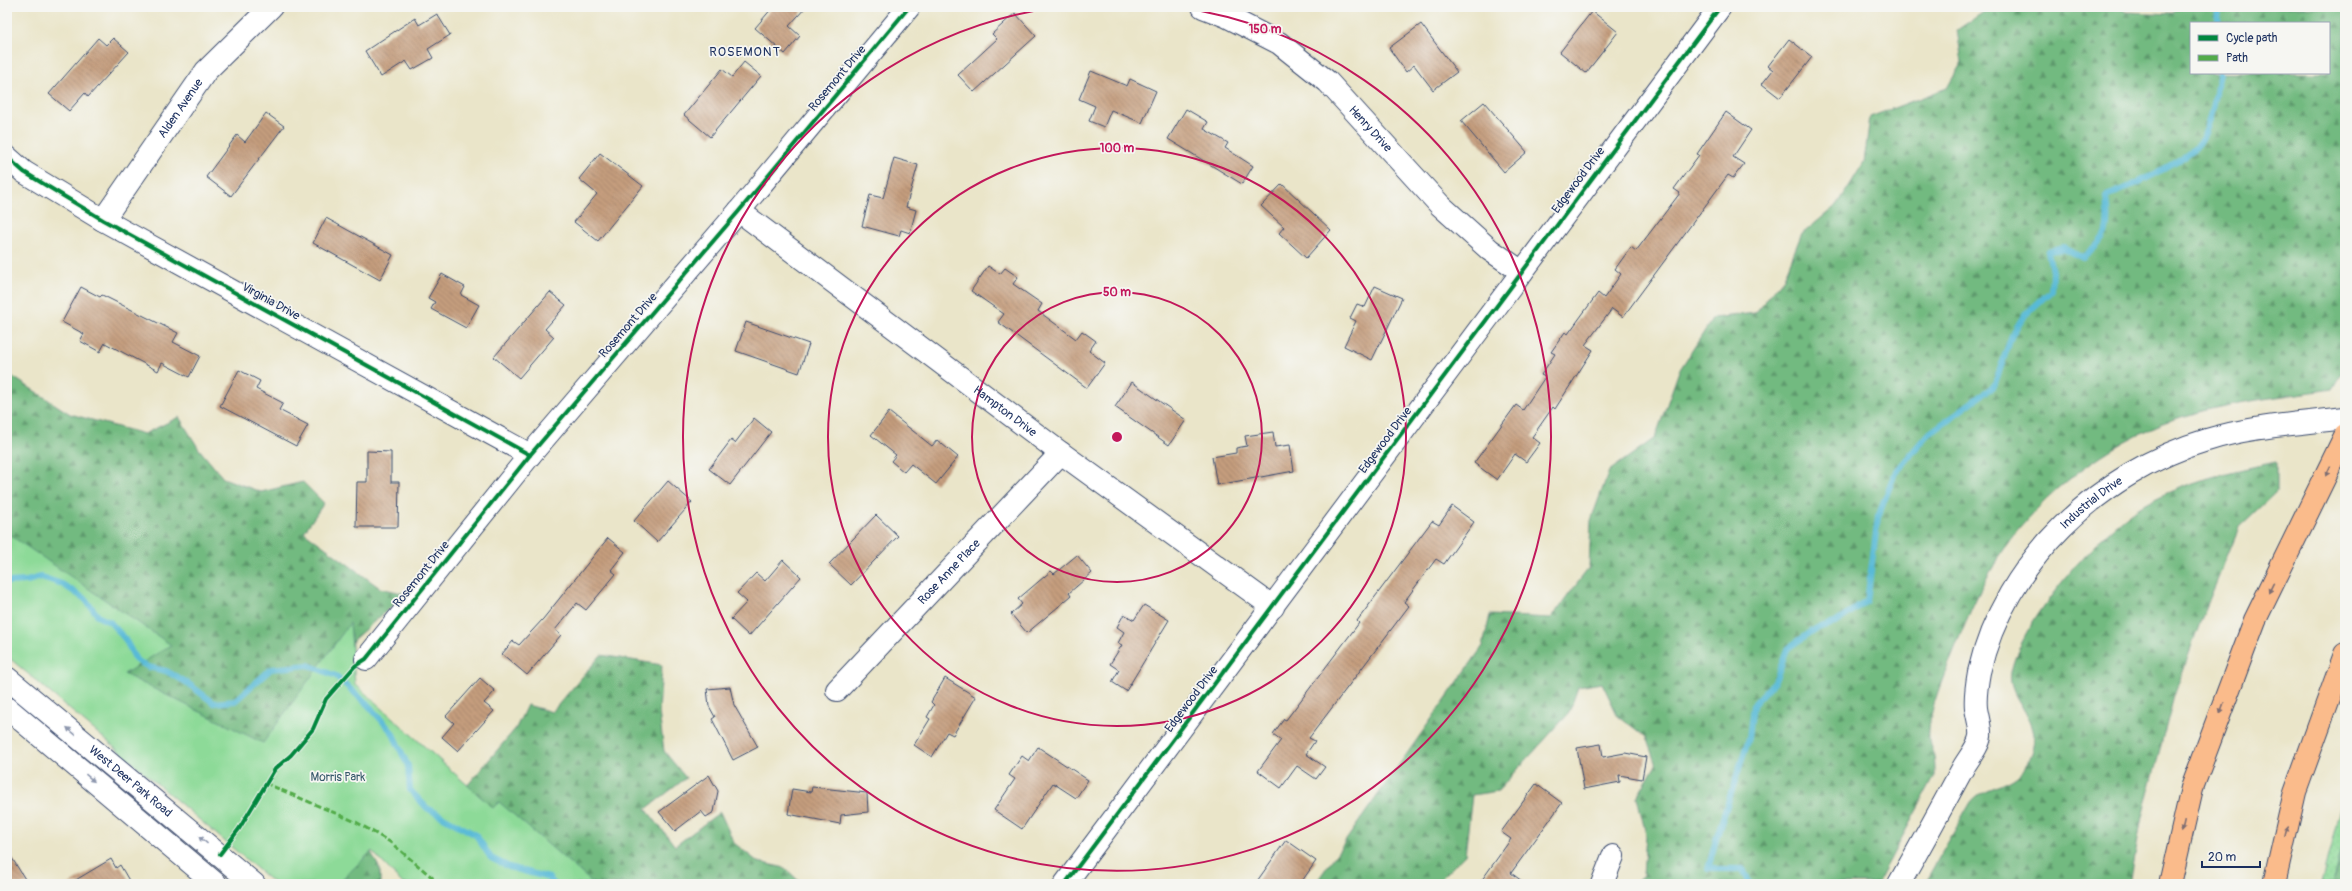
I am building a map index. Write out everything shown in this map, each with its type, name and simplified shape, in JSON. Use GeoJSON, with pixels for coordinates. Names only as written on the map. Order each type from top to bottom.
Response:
{"type":"FeatureCollection","features":[{"type":"Feature","properties":{"kind":"highway"},"geometry":{"type":"LineString","coordinates":[[2170,884],[2192,788],[2255,620],[2345,436]]}},
{"type":"Feature","properties":{"kind":"highway"},"geometry":{"type":"LineString","coordinates":[[2274,884],[2295,792],[2345,654]]}},
{"type":"Feature","properties":{"kind":"street","name":"Alden Avenue"},"geometry":{"type":"LineString","coordinates":[[103,220],[206,71],[271,7]]}},
{"type":"Feature","properties":{"kind":"street","name":"Rosemont Drive"},"geometry":{"type":"LineString","coordinates":[[366,659],[530,455],[739,211],[909,7]]}},
{"type":"Feature","properties":{"kind":"street","name":"Henry Drive"},"geometry":{"type":"LineString","coordinates":[[1203,7],[1226,16],[1279,43],[1328,82],[1440,205],[1490,250],[1522,272]]}},
{"type":"Feature","properties":{"kind":"street","name":"Edgewood Drive"},"geometry":{"type":"LineString","coordinates":[[1065,884],[1720,7]]}},
{"type":"Feature","properties":{"kind":"street","name":"Virginia Drive"},"geometry":{"type":"LineString","coordinates":[[7,157],[24,172],[103,220],[530,455]]}},
{"type":"Feature","properties":{"kind":"street","name":"Hampton Drive"},"geometry":{"type":"LineString","coordinates":[[739,211],[1061,452],[1273,607]]}},
{"type":"Feature","properties":{"kind":"street","name":"Industrial Drive"},"geometry":{"type":"LineString","coordinates":[[1899,884],[1980,737],[1975,706],[1979,673],[1990,638],[2006,602],[2030,566],[2055,534],[2095,498],[2152,462],[2208,439],[2243,431],[2345,418]]}},
{"type":"Feature","properties":{"kind":"street","name":"Rose Anne Place"},"geometry":{"type":"LineString","coordinates":[[837,690],[1061,452]]}},
{"type":"Feature","properties":{"kind":"street","name":"West Deer Park Road"},"geometry":{"type":"LineString","coordinates":[[7,678],[254,884]]}},
{"type":"Feature","properties":{"kind":"street","name":"West Deer Park Road"},"geometry":{"type":"LineString","coordinates":[[7,708],[216,884]]}},
{"type":"Feature","properties":{"kind":"street"},"geometry":{"type":"LineString","coordinates":[[1602,884],[1613,856]]}},
{"type":"Feature","properties":{"kind":"green space"},"geometry":{"type":"Polygon","coordinates":[[[1991,7],[2008,7],[2020,11],[2024,7],[2119,7],[2127,12],[2173,14],[2178,7],[2345,7],[2345,367],[2332,389],[2267,398],[2224,406],[2161,424],[2113,448],[2090,463],[2047,499],[2027,519],[2010,540],[1989,574],[1961,633],[1940,687],[1930,719],[1929,742],[1934,757],[1935,776],[1877,884],[1633,884],[1643,875],[1646,835],[1637,797],[1656,765],[1646,737],[1618,716],[1602,683],[1578,687],[1569,713],[1498,791],[1472,795],[1465,855],[1436,884],[1315,884],[1483,646],[1490,615],[1551,618],[1589,568],[1591,520],[1609,471],[1655,438],[1679,371],[1713,318],[1755,313],[1784,278],[1801,235],[1838,204],[1864,162],[1870,117],[1947,88],[1962,62],[1957,30],[1991,7]]]}},
{"type":"Feature","properties":{"kind":"green space"},"geometry":{"type":"Polygon","coordinates":[[[7,373],[70,414],[144,434],[179,417],[199,449],[223,478],[261,492],[303,482],[324,503],[304,532],[380,588],[406,594],[354,639],[328,684],[466,787],[516,728],[527,705],[552,712],[601,655],[662,665],[659,712],[664,751],[686,778],[646,809],[675,846],[720,812],[734,843],[758,862],[785,868],[802,884],[417,884],[367,845],[380,869],[380,884],[279,884],[7,627],[7,373]]]}},
{"type":"Feature","properties":{"kind":"green space"},"geometry":{"type":"Polygon","coordinates":[[[2276,462],[2276,492],[2239,527],[2201,620],[2174,696],[2142,817],[2130,884],[1924,884],[1971,802],[1978,795],[2017,777],[2030,759],[2034,746],[2034,733],[2030,722],[2014,692],[2011,682],[2011,672],[2018,651],[2030,627],[2066,577],[2108,532],[2147,503],[2162,495],[2194,483],[2226,473],[2276,462]]]}},
{"type":"Feature","properties":{"kind":"green space","name":"Morris Park"},"geometry":{"type":"Polygon","coordinates":[[[7,533],[171,645],[124,674],[263,743],[350,623],[355,684],[493,808],[499,802],[594,884],[403,884],[372,851],[337,884],[275,884],[7,656],[7,533]]]}},
{"type":"Feature","properties":{"kind":"green space"},"geometry":{"type":"Polygon","coordinates":[[[2345,789],[2345,836],[2333,884],[2321,884],[2345,789]]]}},
{"type":"Feature","properties":{"kind":"green space"},"geometry":{"type":"Polygon","coordinates":[[[2345,836],[2345,884],[2333,884],[2345,836]]]}},
{"type":"Feature","properties":{"kind":"building"},"geometry":{"type":"Polygon","coordinates":[[[773,7],[806,7],[789,26],[800,36],[785,54],[755,28],[773,7]]]}},
{"type":"Feature","properties":{"kind":"building"},"geometry":{"type":"Polygon","coordinates":[[[1592,11],[1618,32],[1586,73],[1560,52],[1592,11]]]}},
{"type":"Feature","properties":{"kind":"building"},"geometry":{"type":"Polygon","coordinates":[[[1015,13],[1036,36],[974,92],[958,75],[997,39],[992,34],[1015,13]]]}},
{"type":"Feature","properties":{"kind":"building"},"geometry":{"type":"Polygon","coordinates":[[[437,14],[450,35],[428,49],[433,58],[412,70],[406,61],[381,77],[365,51],[415,18],[419,25],[437,14]]]}},
{"type":"Feature","properties":{"kind":"building"},"geometry":{"type":"Polygon","coordinates":[[[1421,24],[1457,72],[1433,90],[1414,65],[1406,72],[1389,48],[1421,24]]]}},
{"type":"Feature","properties":{"kind":"building"},"geometry":{"type":"Polygon","coordinates":[[[98,38],[106,45],[113,38],[129,52],[88,97],[85,93],[69,111],[49,94],[98,38]]]}},
{"type":"Feature","properties":{"kind":"building"},"geometry":{"type":"Polygon","coordinates":[[[1789,39],[1812,57],[1780,98],[1762,84],[1773,70],[1768,66],[1789,39]]]}},
{"type":"Feature","properties":{"kind":"building"},"geometry":{"type":"Polygon","coordinates":[[[744,62],[761,76],[710,137],[684,115],[722,69],[732,77],[744,62]]]}},
{"type":"Feature","properties":{"kind":"building"},"geometry":{"type":"Polygon","coordinates":[[[1091,71],[1127,86],[1130,79],[1156,91],[1142,123],[1111,110],[1104,127],[1089,121],[1095,106],[1079,99],[1091,71]]]}},
{"type":"Feature","properties":{"kind":"building"},"geometry":{"type":"Polygon","coordinates":[[[1484,102],[1527,152],[1504,172],[1461,121],[1484,102]]]}},
{"type":"Feature","properties":{"kind":"building"},"geometry":{"type":"Polygon","coordinates":[[[1186,109],[1208,122],[1204,129],[1228,143],[1225,148],[1253,166],[1242,184],[1168,139],[1186,109]]]}},
{"type":"Feature","properties":{"kind":"building"},"geometry":{"type":"Polygon","coordinates":[[[1726,112],[1751,130],[1733,157],[1744,164],[1733,178],[1728,175],[1623,317],[1612,309],[1585,345],[1593,350],[1555,409],[1553,407],[1532,437],[1540,443],[1526,462],[1515,454],[1497,480],[1474,463],[1516,405],[1523,410],[1545,377],[1541,375],[1555,354],[1551,352],[1565,332],[1568,334],[1598,293],[1604,298],[1621,274],[1615,269],[1631,247],[1636,251],[1680,193],[1674,189],[1699,155],[1697,154],[1726,112]]]}},
{"type":"Feature","properties":{"kind":"building"},"geometry":{"type":"Polygon","coordinates":[[[266,113],[284,126],[231,196],[206,177],[237,135],[245,142],[266,113]]]}},
{"type":"Feature","properties":{"kind":"building"},"geometry":{"type":"Polygon","coordinates":[[[600,153],[643,186],[598,241],[574,222],[597,194],[579,179],[600,153]]]}},
{"type":"Feature","properties":{"kind":"building"},"geometry":{"type":"Polygon","coordinates":[[[894,158],[918,165],[906,207],[916,210],[910,233],[901,230],[899,236],[862,226],[870,195],[883,198],[894,158]]]}},
{"type":"Feature","properties":{"kind":"building"},"geometry":{"type":"Polygon","coordinates":[[[1282,184],[1331,230],[1306,258],[1279,233],[1284,227],[1261,206],[1282,184]]]}},
{"type":"Feature","properties":{"kind":"building"},"geometry":{"type":"Polygon","coordinates":[[[326,218],[393,255],[380,280],[313,243],[326,218]]]}},
{"type":"Feature","properties":{"kind":"building"},"geometry":{"type":"Polygon","coordinates":[[[988,266],[1000,274],[1005,268],[1018,277],[1013,284],[1042,304],[1038,311],[1076,339],[1082,331],[1096,341],[1089,351],[1105,363],[1087,388],[998,322],[1004,314],[971,291],[988,266]]]}},
{"type":"Feature","properties":{"kind":"building"},"geometry":{"type":"Polygon","coordinates":[[[442,274],[465,287],[461,295],[479,305],[466,328],[431,309],[435,302],[428,298],[442,274]]]}},
{"type":"Feature","properties":{"kind":"building"},"geometry":{"type":"Polygon","coordinates":[[[1375,286],[1402,298],[1372,360],[1344,346],[1356,321],[1350,318],[1357,304],[1365,307],[1375,286]]]}},
{"type":"Feature","properties":{"kind":"building"},"geometry":{"type":"Polygon","coordinates":[[[81,287],[100,297],[102,295],[178,333],[173,342],[200,356],[189,377],[162,363],[158,371],[105,343],[100,352],[80,341],[84,334],[62,322],[81,287]]]}},
{"type":"Feature","properties":{"kind":"building"},"geometry":{"type":"Polygon","coordinates":[[[550,292],[566,305],[545,329],[554,337],[519,378],[494,357],[550,292]]]}},
{"type":"Feature","properties":{"kind":"building"},"geometry":{"type":"Polygon","coordinates":[[[746,322],[809,344],[799,373],[736,351],[746,322]]]}},
{"type":"Feature","properties":{"kind":"building"},"geometry":{"type":"Polygon","coordinates":[[[239,370],[260,381],[256,389],[283,403],[279,410],[308,425],[296,446],[220,406],[239,370]]]}},
{"type":"Feature","properties":{"kind":"building"},"geometry":{"type":"Polygon","coordinates":[[[1132,382],[1186,420],[1169,445],[1115,407],[1132,382]]]}},
{"type":"Feature","properties":{"kind":"building"},"geometry":{"type":"Polygon","coordinates":[[[889,412],[932,446],[937,440],[958,457],[936,484],[911,464],[904,472],[891,461],[896,455],[871,435],[889,412]]]}},
{"type":"Feature","properties":{"kind":"building"},"geometry":{"type":"Polygon","coordinates":[[[754,418],[771,432],[730,485],[709,469],[731,440],[735,443],[754,418]]]}},
{"type":"Feature","properties":{"kind":"building"},"geometry":{"type":"Polygon","coordinates":[[[1273,432],[1275,447],[1290,445],[1294,471],[1217,485],[1212,457],[1236,453],[1236,448],[1247,446],[1245,436],[1273,432]]]}},
{"type":"Feature","properties":{"kind":"building"},"geometry":{"type":"Polygon","coordinates":[[[367,451],[391,452],[391,482],[399,482],[398,527],[356,527],[357,482],[367,482],[367,451]]]}},
{"type":"Feature","properties":{"kind":"building"},"geometry":{"type":"Polygon","coordinates":[[[668,481],[692,502],[657,542],[634,521],[668,481]]]}},
{"type":"Feature","properties":{"kind":"building"},"geometry":{"type":"Polygon","coordinates":[[[1452,506],[1474,522],[1444,564],[1436,559],[1404,602],[1409,606],[1309,738],[1315,741],[1306,754],[1325,767],[1316,779],[1297,766],[1281,788],[1258,771],[1281,740],[1273,734],[1284,719],[1286,720],[1359,623],[1357,621],[1432,521],[1439,525],[1452,506]]]}},
{"type":"Feature","properties":{"kind":"building"},"geometry":{"type":"Polygon","coordinates":[[[876,515],[898,536],[851,585],[829,564],[876,515]]]}},
{"type":"Feature","properties":{"kind":"building"},"geometry":{"type":"Polygon","coordinates":[[[608,538],[625,552],[611,570],[616,574],[586,610],[577,603],[555,630],[561,635],[527,675],[502,654],[513,641],[519,645],[543,619],[608,538]]]}},
{"type":"Feature","properties":{"kind":"building"},"geometry":{"type":"Polygon","coordinates":[[[1077,555],[1092,573],[1069,593],[1071,596],[1027,633],[1011,614],[1022,604],[1018,599],[1051,571],[1054,574],[1077,555]]]}},
{"type":"Feature","properties":{"kind":"building"},"geometry":{"type":"Polygon","coordinates":[[[783,560],[801,577],[749,636],[731,619],[747,602],[737,593],[756,573],[765,581],[783,560]]]}},
{"type":"Feature","properties":{"kind":"building"},"geometry":{"type":"Polygon","coordinates":[[[1144,605],[1169,620],[1126,691],[1112,682],[1119,670],[1110,664],[1122,645],[1118,643],[1124,632],[1117,627],[1124,614],[1134,620],[1144,605]]]}},
{"type":"Feature","properties":{"kind":"building"},"geometry":{"type":"Polygon","coordinates":[[[480,678],[495,691],[484,703],[494,711],[458,751],[442,737],[454,723],[446,716],[480,678]]]}},
{"type":"Feature","properties":{"kind":"building"},"geometry":{"type":"Polygon","coordinates":[[[945,678],[976,697],[953,735],[947,732],[932,757],[914,745],[930,719],[927,717],[934,705],[931,702],[945,678]]]}},
{"type":"Feature","properties":{"kind":"building"},"geometry":{"type":"Polygon","coordinates":[[[730,687],[734,705],[758,747],[733,760],[712,719],[715,717],[709,706],[707,689],[730,687]]]}},
{"type":"Feature","properties":{"kind":"building"},"geometry":{"type":"Polygon","coordinates":[[[1601,744],[1603,757],[1625,753],[1646,757],[1642,779],[1619,775],[1620,782],[1584,789],[1577,748],[1601,744]]]}},
{"type":"Feature","properties":{"kind":"building"},"geometry":{"type":"Polygon","coordinates":[[[1038,747],[1088,780],[1076,798],[1053,783],[1022,829],[994,810],[1015,779],[1009,775],[1022,756],[1029,761],[1038,747]]]}},
{"type":"Feature","properties":{"kind":"building"},"geometry":{"type":"Polygon","coordinates":[[[709,775],[718,791],[714,812],[706,817],[701,811],[675,831],[659,812],[709,775]]]}},
{"type":"Feature","properties":{"kind":"building"},"geometry":{"type":"Polygon","coordinates":[[[1536,784],[1562,803],[1511,873],[1526,884],[1479,884],[1511,839],[1501,832],[1536,784]]]}},
{"type":"Feature","properties":{"kind":"building"},"geometry":{"type":"Polygon","coordinates":[[[812,787],[867,793],[868,812],[841,815],[840,824],[788,814],[792,789],[811,792],[812,787]]]}},
{"type":"Feature","properties":{"kind":"building"},"geometry":{"type":"Polygon","coordinates":[[[1286,840],[1316,861],[1300,884],[1255,884],[1286,840]]]}},
{"type":"Feature","properties":{"kind":"building"},"geometry":{"type":"Polygon","coordinates":[[[7,850],[28,884],[7,884],[7,850]]]}},
{"type":"Feature","properties":{"kind":"building"},"geometry":{"type":"Polygon","coordinates":[[[111,859],[116,868],[120,865],[131,884],[69,884],[111,859]]]}},
{"type":"Feature","properties":{"kind":"waterway"},"geometry":{"type":"LineString","coordinates":[[2217,22],[2218,7]]}},
{"type":"Feature","properties":{"kind":"waterway"},"geometry":{"type":"LineString","coordinates":[[1750,884],[1743,869],[1708,869],[1717,836],[1749,738],[1753,705],[1775,681],[1788,648],[1817,628],[1835,623],[1867,601],[1878,517],[1895,473],[1927,435],[1994,386],[2012,335],[2023,317],[2051,291],[2052,271],[2048,252],[2063,248],[2083,258],[2098,244],[2106,232],[2106,196],[2153,175],[2177,161],[2195,148],[2200,142],[2209,123],[2218,74]]}},
{"type":"Feature","properties":{"kind":"waterway"},"geometry":{"type":"LineString","coordinates":[[7,582],[27,581],[41,577],[62,584],[85,599],[99,617],[110,622],[125,639],[136,660],[148,667],[166,671],[186,682],[214,703],[235,701],[271,669],[308,665],[336,676],[368,705],[392,732],[408,766],[410,790],[427,808],[476,835],[491,858],[509,867],[549,878],[554,884]]}},
{"type":"Feature","properties":{"kind":"marked path"},"geometry":{"type":"LineString","coordinates":[[265,783],[356,822],[390,842],[440,884]]}},
{"type":"Feature","properties":{"kind":"cycle path"},"geometry":{"type":"LineString","coordinates":[[220,854],[239,829],[275,769],[291,755],[313,729],[326,699],[355,666],[366,659],[530,455],[739,211],[909,7]]}},
{"type":"Feature","properties":{"kind":"cycle path"},"geometry":{"type":"LineString","coordinates":[[1065,884],[1720,7]]}},
{"type":"Feature","properties":{"kind":"cycle path"},"geometry":{"type":"LineString","coordinates":[[7,157],[24,172],[103,220],[530,455]]}},
{"type":"Feature","properties":{"kind":"district","name":"ROSEMONT"},"geometry":{"type":"Point","coordinates":[745,51]}}]}
